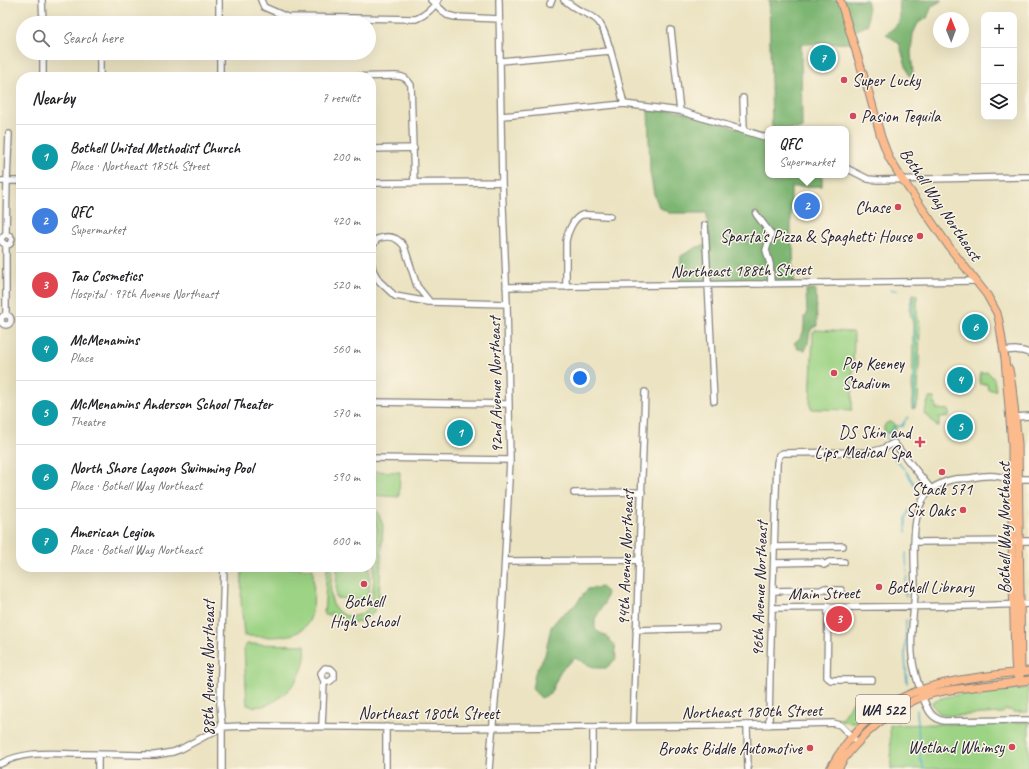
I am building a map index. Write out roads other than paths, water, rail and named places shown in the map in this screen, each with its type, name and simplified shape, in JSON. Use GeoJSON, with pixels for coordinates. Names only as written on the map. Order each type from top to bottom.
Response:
{"type":"FeatureCollection","features":[{"type":"Feature","properties":{"kind":"main road","name":"Bothell Way Northeast"},"geometry":{"type":"LineString","coordinates":[[840,0],[889,158],[950,248],[987,295],[997,313],[1012,387],[1016,417],[1012,479]]}},
{"type":"Feature","properties":{"kind":"main road","name":"Bothell Way Northeast"},"geometry":{"type":"LineString","coordinates":[[1004,351],[1012,446],[1019,682]]}},
{"type":"Feature","properties":{"kind":"main road","name":"WA 522"},"geometry":{"type":"LineString","coordinates":[[830,769],[851,737],[863,724],[890,704],[920,689],[958,679],[1029,671]]}},
{"type":"Feature","properties":{"kind":"main road","name":"WA 522"},"geometry":{"type":"LineString","coordinates":[[838,769],[850,751],[884,718],[923,697],[943,691],[1029,680]]}},
{"type":"Feature","properties":{"kind":"street"},"geometry":{"type":"LineString","coordinates":[[42,0],[42,16]]}},
{"type":"Feature","properties":{"kind":"street"},"geometry":{"type":"LineString","coordinates":[[219,0],[219,16]]}},
{"type":"Feature","properties":{"kind":"street"},"geometry":{"type":"LineString","coordinates":[[261,0],[264,7],[285,16]]}},
{"type":"Feature","properties":{"kind":"street"},"geometry":{"type":"LineString","coordinates":[[431,0],[437,2],[448,15],[455,18],[499,19]]}},
{"type":"Feature","properties":{"kind":"street","name":"92nd Avenue Northeast"},"geometry":{"type":"LineString","coordinates":[[489,769],[505,561],[510,460],[507,304],[502,182],[499,0]]}},
{"type":"Feature","properties":{"kind":"street"},"geometry":{"type":"LineString","coordinates":[[564,0],[594,18],[599,23],[604,32],[624,104]]}},
{"type":"Feature","properties":{"kind":"street"},"geometry":{"type":"LineString","coordinates":[[376,19],[416,19],[437,2]]}},
{"type":"Feature","properties":{"kind":"street"},"geometry":{"type":"LineString","coordinates":[[671,30],[680,111]]}},
{"type":"Feature","properties":{"kind":"street"},"geometry":{"type":"LineString","coordinates":[[501,61],[610,52]]}},
{"type":"Feature","properties":{"kind":"street"},"geometry":{"type":"LineString","coordinates":[[43,60],[43,72]]}},
{"type":"Feature","properties":{"kind":"street"},"geometry":{"type":"LineString","coordinates":[[100,60],[100,72]]}},
{"type":"Feature","properties":{"kind":"street"},"geometry":{"type":"LineString","coordinates":[[220,60],[220,72]]}},
{"type":"Feature","properties":{"kind":"street"},"geometry":{"type":"LineString","coordinates":[[376,76],[401,76],[407,79],[411,85],[414,183]]}},
{"type":"Feature","properties":{"kind":"street"},"geometry":{"type":"LineString","coordinates":[[743,98],[744,130]]}},
{"type":"Feature","properties":{"kind":"street"},"geometry":{"type":"LineString","coordinates":[[502,116],[624,104],[680,111],[765,137]]}},
{"type":"Feature","properties":{"kind":"street"},"geometry":{"type":"LineString","coordinates":[[6,314],[6,245],[1,239],[6,234],[9,134]]}},
{"type":"Feature","properties":{"kind":"street"},"geometry":{"type":"LineString","coordinates":[[376,149],[414,148]]}},
{"type":"Feature","properties":{"kind":"street"},"geometry":{"type":"LineString","coordinates":[[849,170],[868,179],[1029,177]]}},
{"type":"Feature","properties":{"kind":"street"},"geometry":{"type":"LineString","coordinates":[[0,181],[16,181]]}},
{"type":"Feature","properties":{"kind":"street"},"geometry":{"type":"LineString","coordinates":[[376,183],[502,182]]}},
{"type":"Feature","properties":{"kind":"street"},"geometry":{"type":"LineString","coordinates":[[756,214],[771,234],[766,250],[770,264],[771,284]]}},
{"type":"Feature","properties":{"kind":"street"},"geometry":{"type":"LineString","coordinates":[[566,287],[567,235],[576,218],[582,215],[610,216]]}},
{"type":"Feature","properties":{"kind":"street"},"geometry":{"type":"LineString","coordinates":[[705,225],[714,401]]}},
{"type":"Feature","properties":{"kind":"street"},"geometry":{"type":"LineString","coordinates":[[376,241],[383,237],[396,238],[400,241],[404,246],[417,286],[429,302]]}},
{"type":"Feature","properties":{"kind":"street"},"geometry":{"type":"LineString","coordinates":[[376,276],[379,281],[396,296],[429,302],[507,304]]}},
{"type":"Feature","properties":{"kind":"street","name":"Northeast 188th Street"},"geometry":{"type":"LineString","coordinates":[[506,287],[976,281]]}},
{"type":"Feature","properties":{"kind":"street"},"geometry":{"type":"LineString","coordinates":[[1004,351],[1023,350],[1029,353]]}},
{"type":"Feature","properties":{"kind":"street","name":"94th Avenue Northeast"},"geometry":{"type":"LineString","coordinates":[[633,726],[645,392]]}},
{"type":"Feature","properties":{"kind":"street"},"geometry":{"type":"LineString","coordinates":[[376,402],[509,404]]}},
{"type":"Feature","properties":{"kind":"street"},"geometry":{"type":"LineString","coordinates":[[1016,417],[1029,416]]}},
{"type":"Feature","properties":{"kind":"street","name":"96th Avenue Northeast"},"geometry":{"type":"LineString","coordinates":[[769,725],[774,547],[779,455],[783,453],[871,452],[894,443],[931,489]]}},
{"type":"Feature","properties":{"kind":"street"},"geometry":{"type":"LineString","coordinates":[[376,458],[510,460]]}},
{"type":"Feature","properties":{"kind":"street"},"geometry":{"type":"LineString","coordinates":[[1029,479],[956,479],[931,489],[925,496],[916,516],[912,637],[912,662],[928,711],[932,716],[944,721],[1029,720]]}},
{"type":"Feature","properties":{"kind":"street"},"geometry":{"type":"LineString","coordinates":[[574,493],[642,492]]}},
{"type":"Feature","properties":{"kind":"street"},"geometry":{"type":"LineString","coordinates":[[914,542],[1029,541]]}},
{"type":"Feature","properties":{"kind":"street"},"geometry":{"type":"LineString","coordinates":[[774,547],[843,546]]}},
{"type":"Feature","properties":{"kind":"street"},"geometry":{"type":"LineString","coordinates":[[505,561],[639,560]]}},
{"type":"Feature","properties":{"kind":"street"},"geometry":{"type":"LineString","coordinates":[[774,563],[821,562],[824,565],[829,562],[844,562]]}},
{"type":"Feature","properties":{"kind":"street","name":"88th Avenue Northeast"},"geometry":{"type":"LineString","coordinates":[[222,769],[222,727],[220,704],[224,572]]}},
{"type":"Feature","properties":{"kind":"street"},"geometry":{"type":"LineString","coordinates":[[773,590],[821,590],[825,588],[829,590],[841,590]]}},
{"type":"Feature","properties":{"kind":"street","name":"Main Street"},"geometry":{"type":"LineString","coordinates":[[772,608],[1029,604]]}},
{"type":"Feature","properties":{"kind":"street","name":"Main Street"},"geometry":{"type":"LineString","coordinates":[[1017,605],[1029,607]]}},
{"type":"Feature","properties":{"kind":"street"},"geometry":{"type":"LineString","coordinates":[[828,607],[827,677],[831,680],[872,680]]}},
{"type":"Feature","properties":{"kind":"street"},"geometry":{"type":"LineString","coordinates":[[636,630],[717,628]]}},
{"type":"Feature","properties":{"kind":"street"},"geometry":{"type":"LineString","coordinates":[[322,726],[324,681]]}},
{"type":"Feature","properties":{"kind":"street","name":"Northeast 180th Street"},"geometry":{"type":"LineString","coordinates":[[0,764],[9,759],[29,754],[164,754],[181,749],[222,727],[593,727],[833,723],[840,725],[858,743]]}},
{"type":"Feature","properties":{"kind":"street"},"geometry":{"type":"LineString","coordinates":[[747,725],[748,769]]}},
{"type":"Feature","properties":{"kind":"street"},"geometry":{"type":"LineString","coordinates":[[386,727],[386,769]]}},
{"type":"Feature","properties":{"kind":"street"},"geometry":{"type":"LineString","coordinates":[[593,727],[593,769]]}},
{"type":"Feature","properties":{"kind":"street"},"geometry":{"type":"LineString","coordinates":[[98,754],[98,769]]}},
{"type":"Feature","properties":{"kind":"waterway"},"geometry":{"type":"LineString","coordinates":[[890,290],[898,290]]}},
{"type":"Feature","properties":{"kind":"waterway"},"geometry":{"type":"LineString","coordinates":[[913,298],[912,308],[915,320],[916,356],[914,407]]}},
{"type":"Feature","properties":{"kind":"waterway"},"geometry":{"type":"LineString","coordinates":[[898,426],[902,426],[905,421]]}},
{"type":"Feature","properties":{"kind":"waterway"},"geometry":{"type":"LineString","coordinates":[[887,434],[895,425]]}},
{"type":"Feature","properties":{"kind":"waterway"},"geometry":{"type":"LineString","coordinates":[[892,456],[904,469]]}},
{"type":"Feature","properties":{"kind":"waterway"},"geometry":{"type":"LineString","coordinates":[[906,471],[914,484]]}},
{"type":"Feature","properties":{"kind":"waterway"},"geometry":{"type":"LineString","coordinates":[[906,532],[906,518],[909,510]]}},
{"type":"Feature","properties":{"kind":"waterway"},"geometry":{"type":"LineString","coordinates":[[906,553],[907,572]]}},
{"type":"Feature","properties":{"kind":"waterway"},"geometry":{"type":"LineString","coordinates":[[906,596],[904,590],[907,575]]}},
{"type":"Feature","properties":{"kind":"waterway"},"geometry":{"type":"LineString","coordinates":[[906,620],[905,656],[907,683]]}},
{"type":"Feature","properties":{"kind":"waterway"},"geometry":{"type":"LineString","coordinates":[[917,710],[920,757],[924,769]]}},
{"type":"Feature","properties":{"kind":"place","name":"American Legion"},"geometry":{"type":"Point","coordinates":[823,58]}},
{"type":"Feature","properties":{"kind":"place","name":"Super Lucky"},"geometry":{"type":"Point","coordinates":[844,80]}},
{"type":"Feature","properties":{"kind":"place","name":"Pasion Tequila"},"geometry":{"type":"Point","coordinates":[853,116]}},
{"type":"Feature","properties":{"kind":"place","name":"QFC"},"geometry":{"type":"Point","coordinates":[807,206]}},
{"type":"Feature","properties":{"kind":"place","name":"Chase"},"geometry":{"type":"Point","coordinates":[898,207]}},
{"type":"Feature","properties":{"kind":"place","name":"Sparta's Pizza & Spaghetti House"},"geometry":{"type":"Point","coordinates":[920,236]}},
{"type":"Feature","properties":{"kind":"place","name":"North Shore Lagoon Swimming Pool"},"geometry":{"type":"Point","coordinates":[975,327]}},
{"type":"Feature","properties":{"kind":"place","name":"Pop Keeney Stadium"},"geometry":{"type":"Point","coordinates":[834,373]}},
{"type":"Feature","properties":{"kind":"place","name":"McMenamins"},"geometry":{"type":"Point","coordinates":[960,380]}},
{"type":"Feature","properties":{"kind":"place","name":"McMenamins Anderson School Theater"},"geometry":{"type":"Point","coordinates":[960,427]}},
{"type":"Feature","properties":{"kind":"place","name":"Bothell United Methodist Church"},"geometry":{"type":"Point","coordinates":[460,433]}},
{"type":"Feature","properties":{"kind":"place","name":"DS Skin and Lips Medical Spa"},"geometry":{"type":"Point","coordinates":[920,442]}},
{"type":"Feature","properties":{"kind":"place","name":"Stack 571"},"geometry":{"type":"Point","coordinates":[942,472]}},
{"type":"Feature","properties":{"kind":"place","name":"Six Oaks"},"geometry":{"type":"Point","coordinates":[963,510]}},
{"type":"Feature","properties":{"kind":"place","name":"Bothell High School"},"geometry":{"type":"Point","coordinates":[364,584]}},
{"type":"Feature","properties":{"kind":"place","name":"Bothell Library"},"geometry":{"type":"Point","coordinates":[879,587]}},
{"type":"Feature","properties":{"kind":"place","name":"Tao Cosmetics"},"geometry":{"type":"Point","coordinates":[839,619]}},
{"type":"Feature","properties":{"kind":"place","name":"Wetland Whimsy"},"geometry":{"type":"Point","coordinates":[1012,747]}},
{"type":"Feature","properties":{"kind":"place","name":"Brooks Biddle Automotive"},"geometry":{"type":"Point","coordinates":[810,748]}}]}
